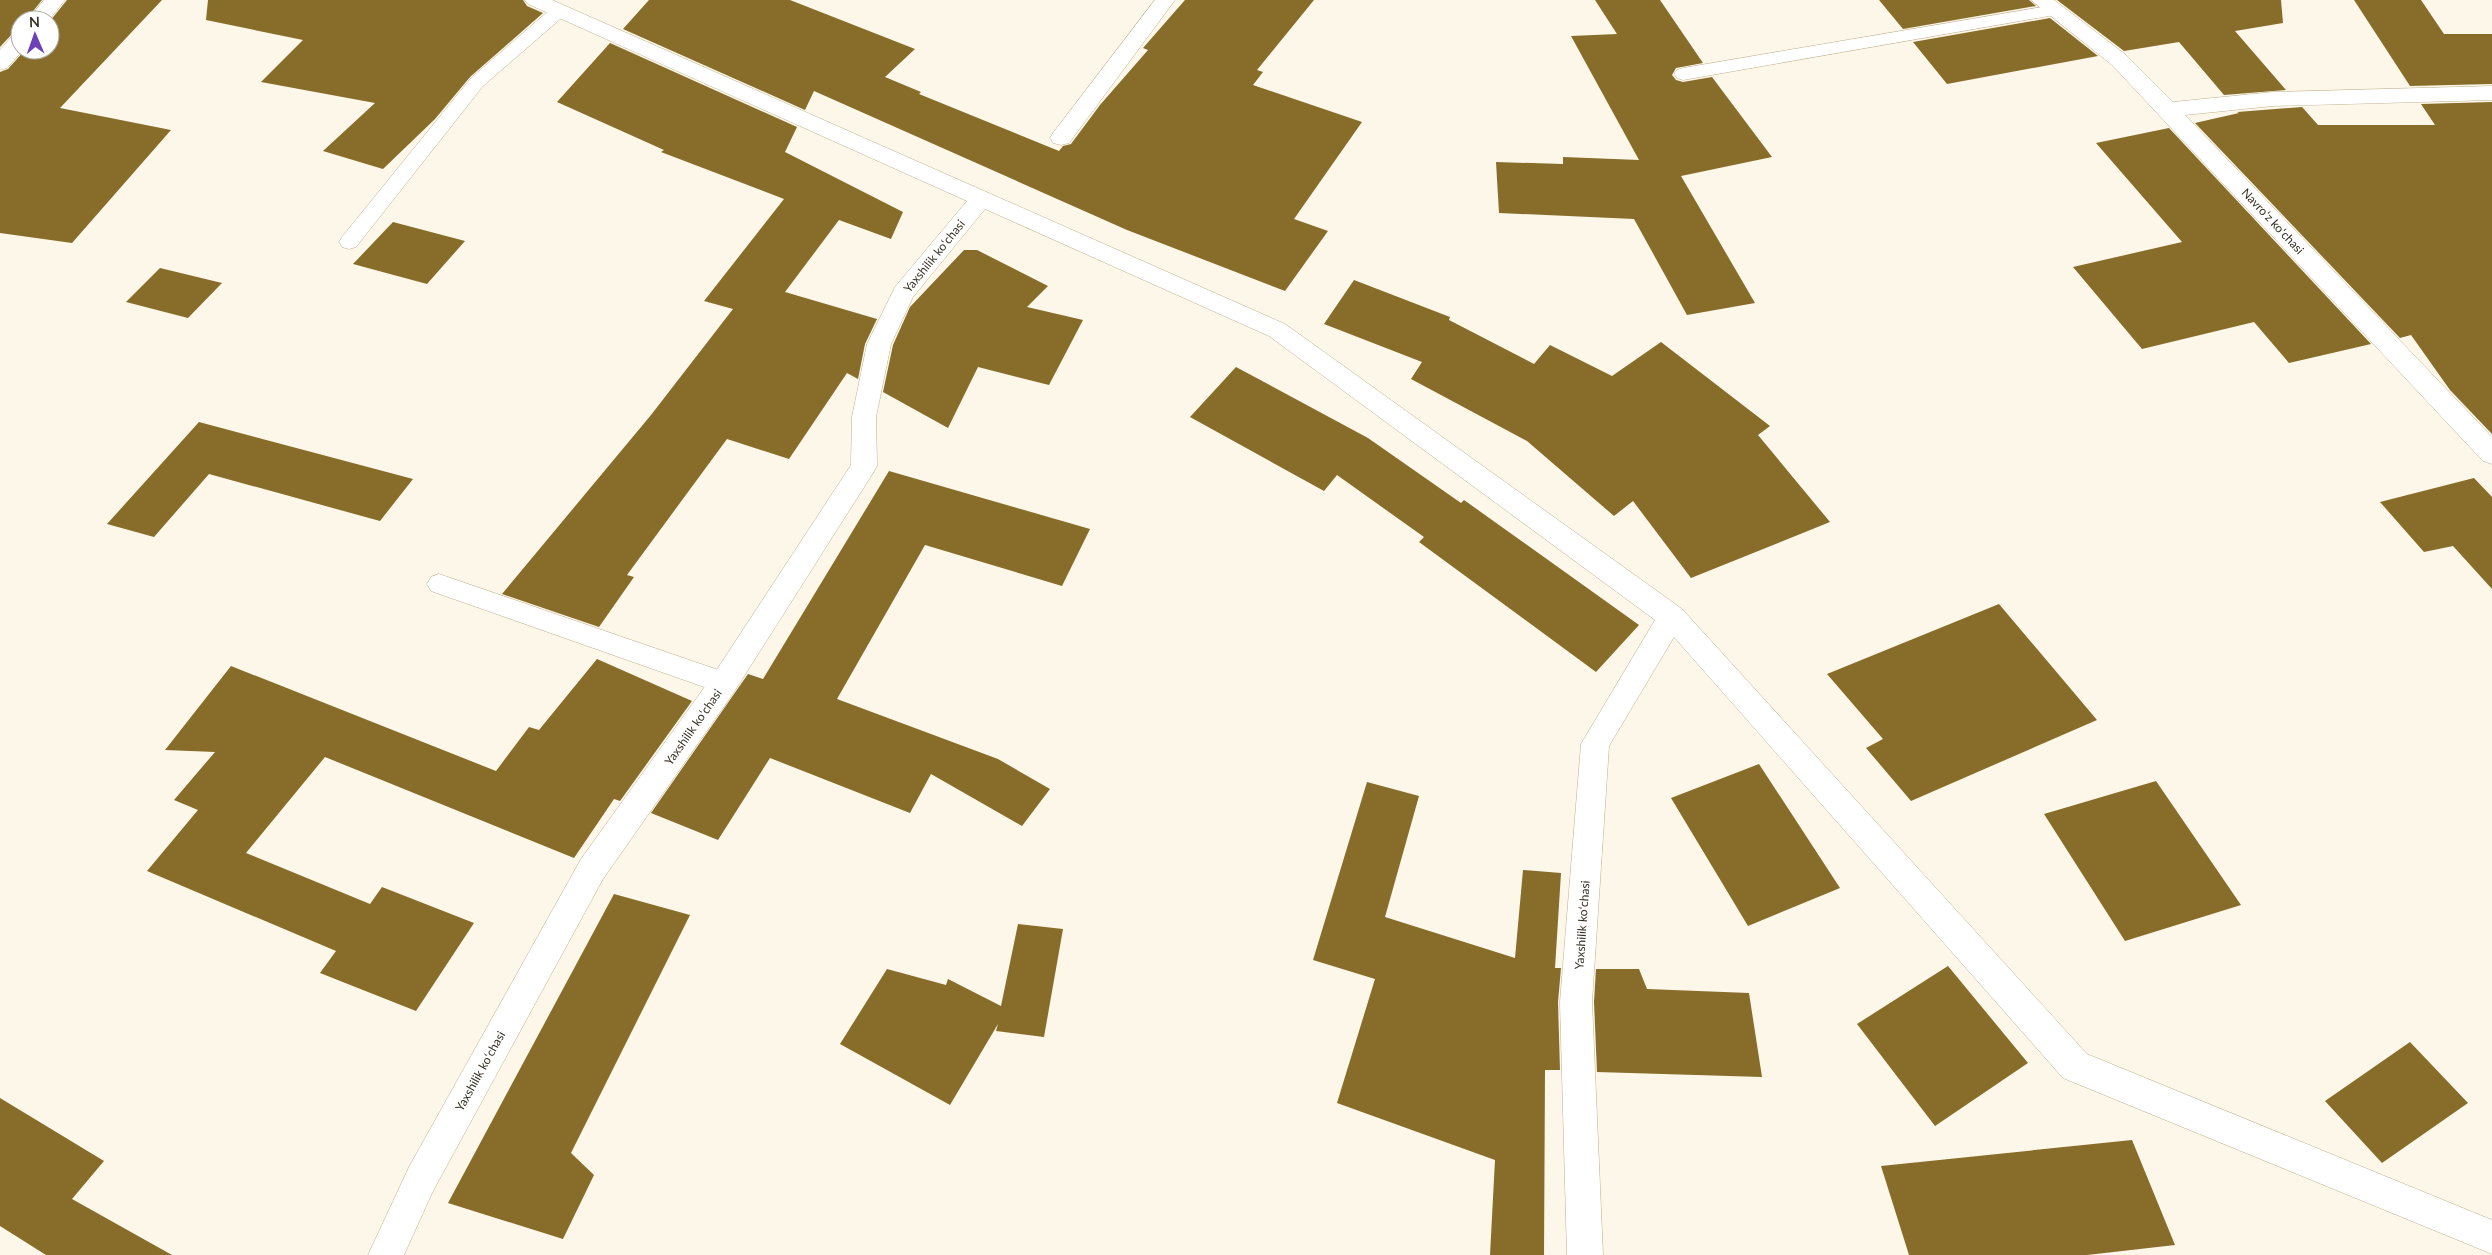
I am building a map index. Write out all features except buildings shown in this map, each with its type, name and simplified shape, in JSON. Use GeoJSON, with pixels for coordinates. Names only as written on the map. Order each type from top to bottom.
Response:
{"type":"FeatureCollection","features":[{"type":"Feature","properties":{"kind":"street"},"geometry":{"type":"LineString","coordinates":[[47,10],[56,0]]}},
{"type":"Feature","properties":{"kind":"street"},"geometry":{"type":"LineString","coordinates":[[1061,138],[1165,0]]}},
{"type":"Feature","properties":{"kind":"street"},"geometry":{"type":"LineString","coordinates":[[547,5],[980,200],[1277,330],[1672,617],[1699,644],[2075,1066],[2492,1237]]}},
{"type":"Feature","properties":{"kind":"street","name":"Navroʻz koʻchasi"},"geometry":{"type":"LineString","coordinates":[[2048,5],[2119,60],[2490,449]]}},
{"type":"Feature","properties":{"kind":"street"},"geometry":{"type":"LineString","coordinates":[[0,63],[10,52]]}},
{"type":"Feature","properties":{"kind":"street"},"geometry":{"type":"LineString","coordinates":[[2168,110],[2273,99],[2492,93]]}},
{"type":"Feature","properties":{"kind":"street","name":"Yaxshilik koʻchasi"},"geometry":{"type":"LineString","coordinates":[[386,1255],[420,1179],[592,870],[724,683],[864,466],[864,417],[879,344],[903,293],[980,200]]}},
{"type":"Feature","properties":{"kind":"street","name":"Yaxshilik koʻchasi"},"geometry":{"type":"LineString","coordinates":[[1585,1255],[1576,1002],[1595,744],[1672,617]]}},
{"type":"Feature","properties":{"kind":"lane"},"geometry":{"type":"LineString","coordinates":[[349,242],[477,82],[547,5]]}},
{"type":"Feature","properties":{"kind":"lane"},"geometry":{"type":"LineString","coordinates":[[1683,74],[2048,5]]}},
{"type":"Feature","properties":{"kind":"lane"},"geometry":{"type":"LineString","coordinates":[[439,584],[724,683]]}}]}
